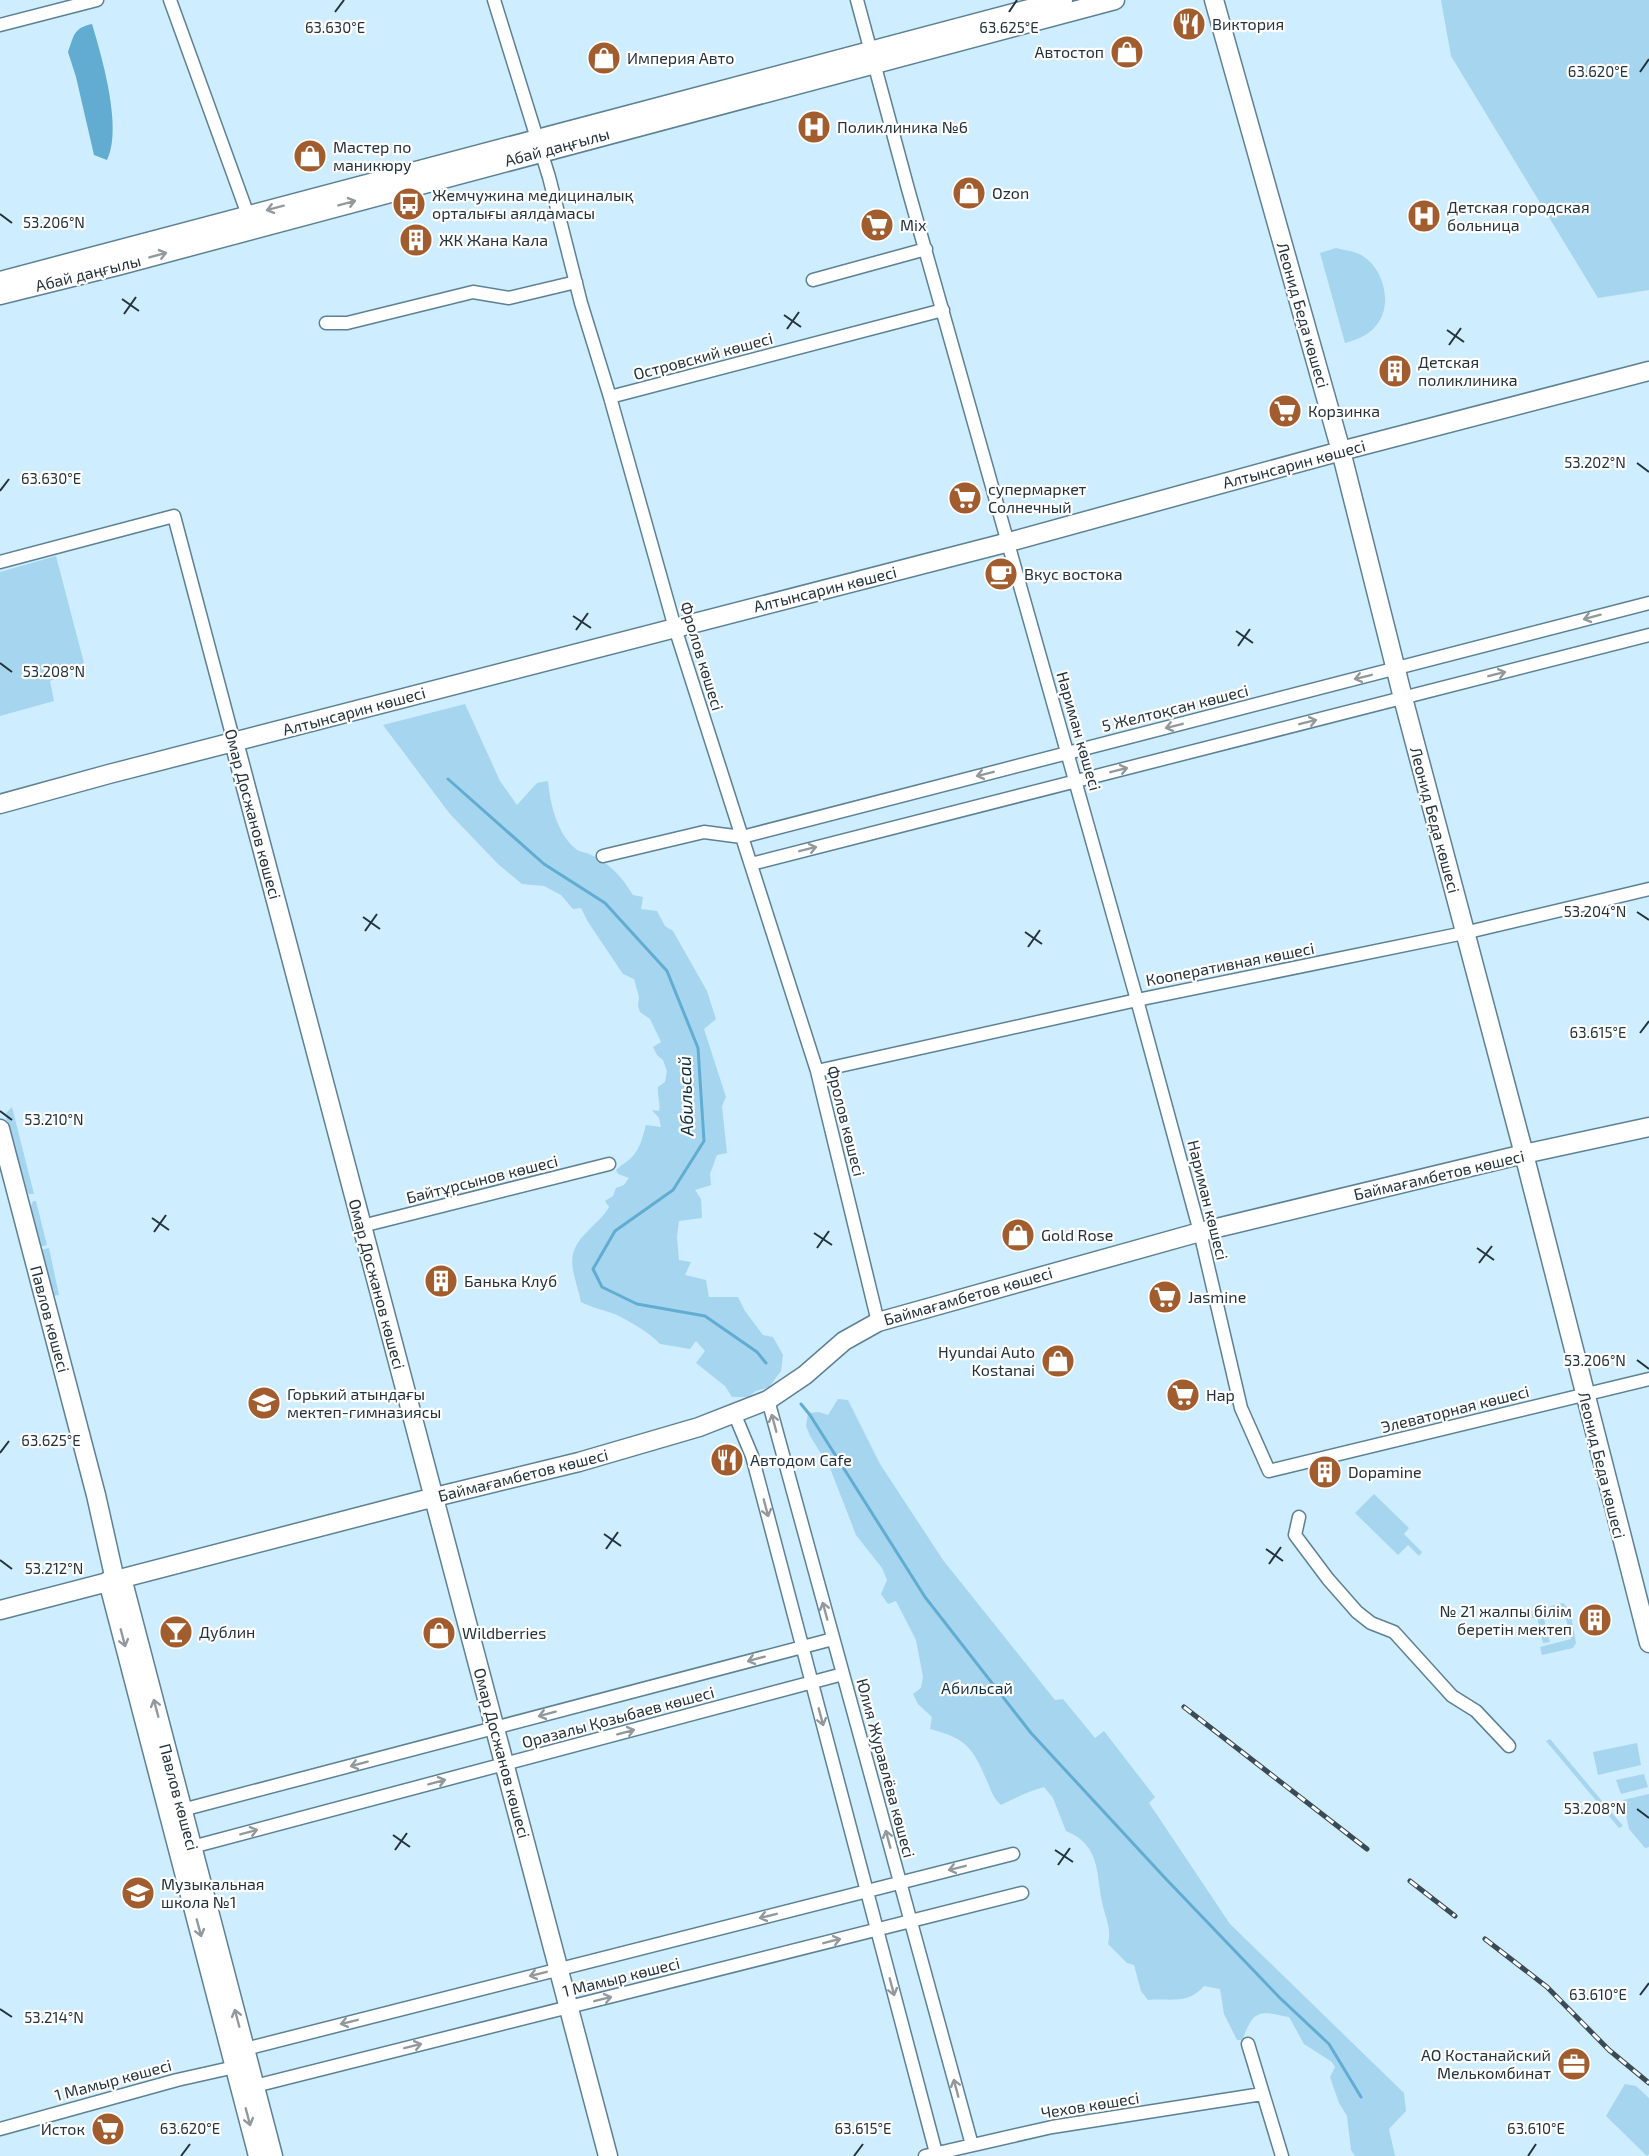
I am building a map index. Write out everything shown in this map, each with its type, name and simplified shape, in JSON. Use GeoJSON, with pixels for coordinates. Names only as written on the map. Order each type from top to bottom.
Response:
{"type":"FeatureCollection","features":[{"type":"Feature","properties":{"kind":"street"},"geometry":{"type":"LineString","coordinates":[[0,25],[97,0]]}},
{"type":"Feature","properties":{"kind":"street"},"geometry":{"type":"LineString","coordinates":[[170,0],[248,215]]}},
{"type":"Feature","properties":{"kind":"street","name":"Фролов көшесі"},"geometry":{"type":"LineString","coordinates":[[494,0],[549,177],[576,282],[675,628],[817,1071],[878,1322]]}},
{"type":"Feature","properties":{"kind":"street","name":"Нариман көшесі"},"geometry":{"type":"LineString","coordinates":[[857,0],[1137,1000],[1200,1232],[1241,1408],[1269,1471]]}},
{"type":"Feature","properties":{"kind":"street","name":"Абай даңғылы"},"geometry":{"type":"LineString","coordinates":[[873,57],[1063,0]]}},
{"type":"Feature","properties":{"kind":"street","name":"Абай даңғылы"},"geometry":{"type":"LineString","coordinates":[[0,281],[248,215],[539,145],[873,57],[1115,0]]}},
{"type":"Feature","properties":{"kind":"street","name":"Леонид Беда көшесі"},"geometry":{"type":"LineString","coordinates":[[1214,0],[1341,451],[1649,1643]]}},
{"type":"Feature","properties":{"kind":"street","name":"Абай даңғылы"},"geometry":{"type":"LineString","coordinates":[[0,295],[117,266],[539,145]]}},
{"type":"Feature","properties":{"kind":"street"},"geometry":{"type":"LineString","coordinates":[[813,280],[926,249]]}},
{"type":"Feature","properties":{"kind":"street"},"geometry":{"type":"LineString","coordinates":[[326,322],[347,323],[473,292],[510,298],[576,282]]}},
{"type":"Feature","properties":{"kind":"street","name":"Островский көшесі"},"geometry":{"type":"LineString","coordinates":[[610,397],[943,310]]}},
{"type":"Feature","properties":{"kind":"street","name":"Алтынсарин көшесі"},"geometry":{"type":"LineString","coordinates":[[0,804],[1009,542],[1341,451],[1649,372]]}},
{"type":"Feature","properties":{"kind":"street","name":"Омар Досжанов көшесі"},"geometry":{"type":"LineString","coordinates":[[0,562],[174,516],[608,2156]]}},
{"type":"Feature","properties":{"kind":"street","name":"5 Желтоқсан көшесі"},"geometry":{"type":"LineString","coordinates":[[603,856],[704,832],[742,837],[1649,603]]}},
{"type":"Feature","properties":{"kind":"street"},"geometry":{"type":"LineString","coordinates":[[751,864],[1649,635]]}},
{"type":"Feature","properties":{"kind":"street","name":"Кооперативная көшесі"},"geometry":{"type":"LineString","coordinates":[[817,1071],[1137,1000],[1464,933],[1649,889]]}},
{"type":"Feature","properties":{"kind":"street","name":"Баймағамбетов көшесі"},"geometry":{"type":"LineString","coordinates":[[0,1610],[579,1462],[699,1427],[768,1400],[805,1375],[844,1341],[878,1322],[1200,1232],[1524,1154],[1649,1127]]}},
{"type":"Feature","properties":{"kind":"street","name":"Павлов көшесі"},"geometry":{"type":"LineString","coordinates":[[0,1129],[96,1495],[258,2156]]}},
{"type":"Feature","properties":{"kind":"street","name":"Байтұрсынов көшесі"},"geometry":{"type":"LineString","coordinates":[[362,1226],[609,1164]]}},
{"type":"Feature","properties":{"kind":"street","name":"Элеваторная көшесі"},"geometry":{"type":"LineString","coordinates":[[1269,1471],[1649,1379]]}},
{"type":"Feature","properties":{"kind":"street","name":"Юлия Журавлёва көшесі"},"geometry":{"type":"LineString","coordinates":[[768,1400],[972,2145]]}},
{"type":"Feature","properties":{"kind":"street"},"geometry":{"type":"LineString","coordinates":[[734,1413],[752,1456],[867,1891],[930,2155]]}},
{"type":"Feature","properties":{"kind":"street"},"geometry":{"type":"LineString","coordinates":[[1299,1517],[1295,1535],[1328,1579],[1357,1612],[1371,1623],[1394,1632],[1452,1696],[1476,1710],[1509,1746]]}},
{"type":"Feature","properties":{"kind":"street","name":"Павлов көшесі"},"geometry":{"type":"LineString","coordinates":[[115,1580],[183,1810],[273,2156]]}},
{"type":"Feature","properties":{"kind":"street","name":"Оразалы Қозыбаев көшесі"},"geometry":{"type":"LineString","coordinates":[[183,1810],[833,1638]]}},
{"type":"Feature","properties":{"kind":"street","name":"Оразалы Қозыбаев көшесі"},"geometry":{"type":"LineString","coordinates":[[192,1847],[843,1674]]}},
{"type":"Feature","properties":{"kind":"street","name":"1 Мамыр көшесі"},"geometry":{"type":"LineString","coordinates":[[245,2049],[1013,1854]]}},
{"type":"Feature","properties":{"kind":"street","name":"1 Мамыр көшесі"},"geometry":{"type":"LineString","coordinates":[[255,2086],[1022,1893]]}},
{"type":"Feature","properties":{"kind":"street"},"geometry":{"type":"LineString","coordinates":[[1248,2044],[1282,2156]]}},
{"type":"Feature","properties":{"kind":"street"},"geometry":{"type":"LineString","coordinates":[[245,2049],[235,2067],[255,2086]]}},
{"type":"Feature","properties":{"kind":"street","name":"1 Мамыр көшесі"},"geometry":{"type":"LineString","coordinates":[[0,2129],[177,2080],[235,2067]]}},
{"type":"Feature","properties":{"kind":"street","name":"Чехов көшесі"},"geometry":{"type":"LineString","coordinates":[[930,2155],[1052,2127],[1262,2094]]}},
{"type":"Feature","properties":{"kind":"green space"},"geometry":{"type":"Polygon","coordinates":[[[1441,0],[1649,0],[1649,290],[1598,298],[1451,56],[1441,0]]]}},
{"type":"Feature","properties":{"kind":"green space"},"geometry":{"type":"Polygon","coordinates":[[[1336,248],[1357,253],[1367,259],[1379,274],[1385,293],[1383,312],[1377,325],[1365,335],[1345,343],[1320,253],[1336,248]]]}},
{"type":"Feature","properties":{"kind":"green space"},"geometry":{"type":"Polygon","coordinates":[[[56,556],[84,663],[50,681],[54,701],[0,716],[0,572],[56,556]]]}},
{"type":"Feature","properties":{"kind":"green space","name":"Абильсай"},"geometry":{"type":"Polygon","coordinates":[[[465,704],[500,781],[517,805],[537,783],[548,781],[559,827],[569,843],[577,850],[609,866],[633,895],[643,897],[641,909],[657,911],[665,926],[673,931],[707,991],[716,1019],[704,1029],[726,1097],[722,1106],[727,1153],[717,1155],[710,1174],[711,1185],[695,1190],[701,1199],[702,1218],[679,1221],[677,1237],[679,1260],[691,1262],[685,1275],[706,1280],[709,1297],[738,1297],[745,1311],[763,1335],[773,1337],[783,1355],[781,1371],[769,1387],[756,1391],[748,1397],[732,1397],[725,1386],[696,1363],[705,1351],[696,1341],[690,1349],[660,1344],[646,1332],[617,1315],[581,1302],[572,1265],[575,1249],[579,1241],[607,1211],[609,1207],[605,1201],[613,1196],[616,1188],[624,1185],[629,1178],[618,1174],[616,1170],[635,1154],[646,1125],[661,1127],[659,1118],[652,1110],[659,1111],[658,1087],[665,1082],[667,1071],[663,1060],[653,1047],[661,1042],[650,1019],[640,1012],[634,979],[623,974],[581,908],[573,909],[561,895],[544,886],[522,884],[498,864],[450,814],[383,725],[465,704]]]}},
{"type":"Feature","properties":{"kind":"green space"},"geometry":{"type":"Polygon","coordinates":[[[12,1107],[34,1194],[29,1194],[27,1191],[5,1114],[12,1107]]]}},
{"type":"Feature","properties":{"kind":"green space"},"geometry":{"type":"Polygon","coordinates":[[[33,1201],[36,1201],[47,1245],[40,1247],[30,1209],[33,1201]]]}},
{"type":"Feature","properties":{"kind":"green space"},"geometry":{"type":"Polygon","coordinates":[[[49,1248],[59,1295],[52,1296],[40,1250],[49,1248]]]}},
{"type":"Feature","properties":{"kind":"green space","name":"Абильсай"},"geometry":{"type":"Polygon","coordinates":[[[838,1399],[848,1400],[880,1464],[943,1560],[1055,1700],[1063,1699],[1095,1738],[1104,1731],[1155,1797],[1149,1803],[1230,1924],[1404,2093],[1406,2111],[1389,2129],[1395,2156],[1355,2156],[1351,2150],[1347,2116],[1339,2103],[1330,2077],[1335,2067],[1332,2062],[1304,2044],[1289,2017],[1263,2013],[1254,2017],[1242,2040],[1237,2040],[1224,2014],[1220,1989],[1204,1986],[1192,1996],[1185,1998],[1148,2000],[1141,1991],[1134,1965],[1127,1963],[1108,1944],[1109,1928],[1091,1851],[1077,1837],[1066,1831],[1053,1798],[1044,1787],[1001,1805],[996,1800],[977,1760],[967,1746],[952,1736],[930,1729],[932,1717],[918,1704],[913,1694],[921,1688],[923,1677],[916,1640],[896,1601],[888,1604],[881,1594],[887,1580],[882,1568],[856,1535],[830,1468],[806,1426],[808,1413],[819,1412],[828,1415],[838,1399]]]}},
{"type":"Feature","properties":{"kind":"green space"},"geometry":{"type":"Polygon","coordinates":[[[1374,1494],[1409,1528],[1404,1534],[1422,1552],[1419,1556],[1408,1545],[1398,1555],[1355,1513],[1374,1494]]]}},
{"type":"Feature","properties":{"kind":"green space"},"geometry":{"type":"Polygon","coordinates":[[[1563,1603],[1570,1610],[1576,1643],[1573,1648],[1542,1655],[1540,1647],[1571,1639],[1565,1615],[1544,1619],[1550,1642],[1543,1643],[1537,1617],[1532,1618],[1531,1611],[1563,1603]]]}},
{"type":"Feature","properties":{"kind":"green space"},"geometry":{"type":"Polygon","coordinates":[[[1550,1739],[1623,1826],[1619,1828],[1546,1741],[1550,1739]]]}},
{"type":"Feature","properties":{"kind":"green space"},"geometry":{"type":"Polygon","coordinates":[[[1637,1743],[1641,1765],[1598,1775],[1593,1752],[1637,1743]]]}},
{"type":"Feature","properties":{"kind":"green space"},"geometry":{"type":"Polygon","coordinates":[[[1644,1774],[1648,1787],[1621,1794],[1616,1780],[1644,1774]]]}},
{"type":"Feature","properties":{"kind":"green space"},"geometry":{"type":"Polygon","coordinates":[[[1649,1794],[1649,1847],[1645,1848],[1629,1829],[1623,1800],[1649,1794]]]}},
{"type":"Feature","properties":{"kind":"green space"},"geometry":{"type":"Polygon","coordinates":[[[1625,2084],[1636,2086],[1649,2098],[1649,2154],[1647,2156],[1606,2116],[1625,2084]]]}},
{"type":"Feature","properties":{"kind":"shaded area"},"geometry":{"type":"Polygon","coordinates":[[[92,24],[101,55],[112,112],[113,130],[107,160],[94,155],[68,52],[78,30],[92,24]]]}},
{"type":"Feature","properties":{"kind":"waterway","name":"Абильсай"},"geometry":{"type":"LineString","coordinates":[[448,779],[544,864],[605,903],[667,971],[698,1048],[704,1141],[673,1190],[615,1231],[593,1269],[602,1287],[637,1304],[705,1316],[757,1352],[766,1363]]}},
{"type":"Feature","properties":{"kind":"waterway","name":"Абильсай"},"geometry":{"type":"LineString","coordinates":[[801,1404],[925,1597],[1031,1733],[1280,1998],[1329,2044],[1361,2097]]}},
{"type":"Feature","properties":{"kind":"railway"},"geometry":{"type":"LineString","coordinates":[[1184,1707],[1367,1849]]}},
{"type":"Feature","properties":{"kind":"railway"},"geometry":{"type":"LineString","coordinates":[[1410,1881],[1455,1916]]}},
{"type":"Feature","properties":{"kind":"railway"},"geometry":{"type":"LineString","coordinates":[[1485,1939],[1547,1987],[1609,2050],[1649,2083]]}},
{"type":"Feature","properties":{"kind":"place","name":"Виктория"},"geometry":{"type":"Point","coordinates":[1189,24]}},
{"type":"Feature","properties":{"kind":"place","name":"Автостоп"},"geometry":{"type":"Point","coordinates":[1127,52]}},
{"type":"Feature","properties":{"kind":"place","name":"Империя Авто"},"geometry":{"type":"Point","coordinates":[604,58]}},
{"type":"Feature","properties":{"kind":"place","name":"Поликлиника №6"},"geometry":{"type":"Point","coordinates":[814,127]}},
{"type":"Feature","properties":{"kind":"place","name":"Мастер по маникюру"},"geometry":{"type":"Point","coordinates":[310,156]}},
{"type":"Feature","properties":{"kind":"place","name":"Ozon"},"geometry":{"type":"Point","coordinates":[969,193]}},
{"type":"Feature","properties":{"kind":"place","name":"Жемчужина медициналық орталығы аялдамасы"},"geometry":{"type":"Point","coordinates":[409,204]}},
{"type":"Feature","properties":{"kind":"place","name":"Детская городская больница"},"geometry":{"type":"Point","coordinates":[1424,216]}},
{"type":"Feature","properties":{"kind":"place","name":"Mix"},"geometry":{"type":"Point","coordinates":[877,225]}},
{"type":"Feature","properties":{"kind":"place","name":"ЖК Жана Кала"},"geometry":{"type":"Point","coordinates":[416,240]}},
{"type":"Feature","properties":{"kind":"place","name":"Детская поликлиника"},"geometry":{"type":"Point","coordinates":[1395,371]}},
{"type":"Feature","properties":{"kind":"place","name":"Корзинка"},"geometry":{"type":"Point","coordinates":[1285,411]}},
{"type":"Feature","properties":{"kind":"place","name":"супермаркет Солнечный"},"geometry":{"type":"Point","coordinates":[965,498]}},
{"type":"Feature","properties":{"kind":"place","name":"Вкус востока"},"geometry":{"type":"Point","coordinates":[1001,574]}},
{"type":"Feature","properties":{"kind":"place","name":"Gold Rose"},"geometry":{"type":"Point","coordinates":[1018,1235]}},
{"type":"Feature","properties":{"kind":"place","name":"Банька Клуб"},"geometry":{"type":"Point","coordinates":[441,1281]}},
{"type":"Feature","properties":{"kind":"place","name":"Jasmine"},"geometry":{"type":"Point","coordinates":[1165,1297]}},
{"type":"Feature","properties":{"kind":"place","name":"Hyundai Auto Kostanai"},"geometry":{"type":"Point","coordinates":[1058,1361]}},
{"type":"Feature","properties":{"kind":"place","name":"Нар"},"geometry":{"type":"Point","coordinates":[1183,1395]}},
{"type":"Feature","properties":{"kind":"place","name":"Горький атындағы мектеп-гимназиясы"},"geometry":{"type":"Point","coordinates":[264,1403]}},
{"type":"Feature","properties":{"kind":"place","name":"Автодом Cafe"},"geometry":{"type":"Point","coordinates":[727,1460]}},
{"type":"Feature","properties":{"kind":"place","name":"Dopamine"},"geometry":{"type":"Point","coordinates":[1325,1472]}},
{"type":"Feature","properties":{"kind":"place","name":"№ 21 жалпы білім беретін мектеп"},"geometry":{"type":"Point","coordinates":[1595,1620]}},
{"type":"Feature","properties":{"kind":"place","name":"Дублин"},"geometry":{"type":"Point","coordinates":[176,1632]}},
{"type":"Feature","properties":{"kind":"place","name":"Wildberries"},"geometry":{"type":"Point","coordinates":[439,1633]}},
{"type":"Feature","properties":{"kind":"place","name":"Музыкальная школа №1"},"geometry":{"type":"Point","coordinates":[138,1893]}},
{"type":"Feature","properties":{"kind":"place","name":"АО Костанайский Мелькомбинат"},"geometry":{"type":"Point","coordinates":[1574,2064]}},
{"type":"Feature","properties":{"kind":"place","name":"Исток"},"geometry":{"type":"Point","coordinates":[108,2129]}}]}
